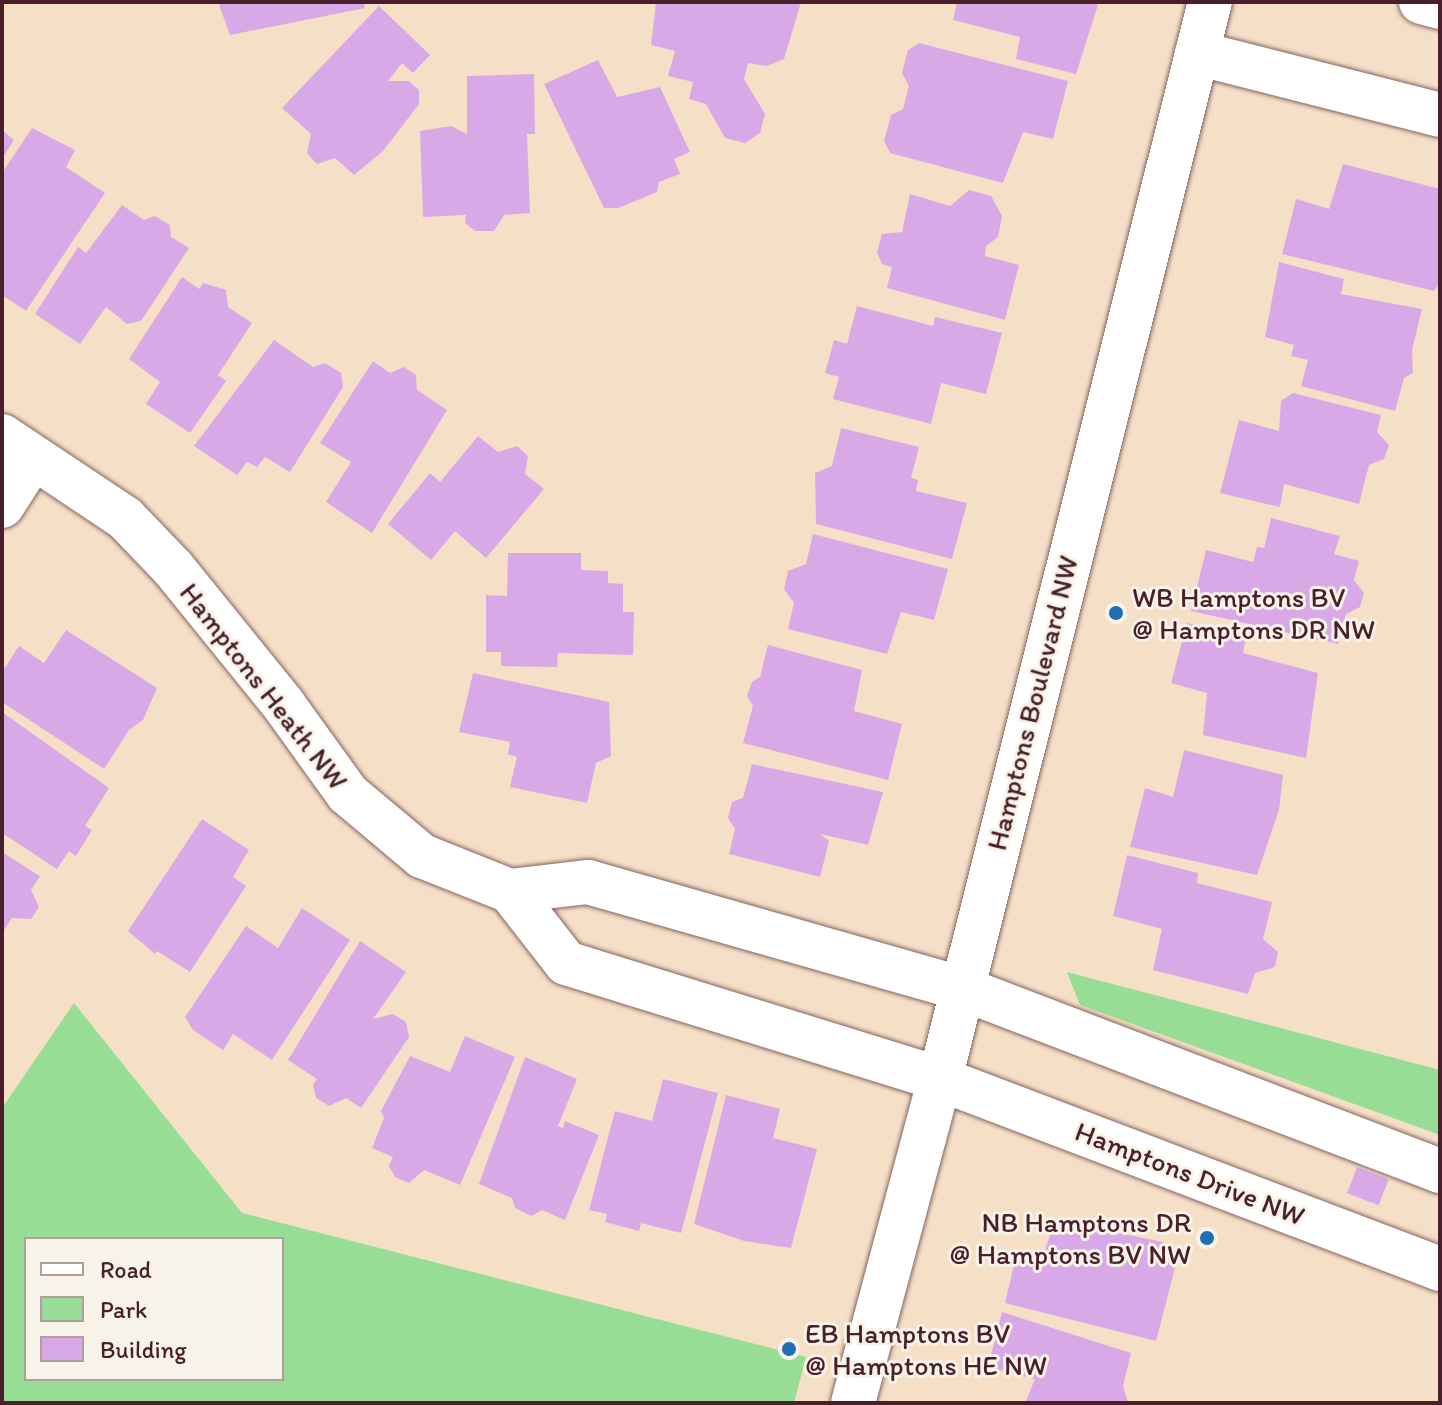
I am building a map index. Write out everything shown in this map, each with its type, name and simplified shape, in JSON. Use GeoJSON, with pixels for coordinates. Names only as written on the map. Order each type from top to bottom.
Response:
{"type":"FeatureCollection","features":[{"type":"Feature","properties":{"kind":"street","name":"Hamptons Boulevard NW"},"geometry":{"type":"LineString","coordinates":[[853,1403],[940,1079],[1210,2]]}},
{"type":"Feature","properties":{"kind":"street"},"geometry":{"type":"LineString","coordinates":[[1421,2],[1440,7]]}},
{"type":"Feature","properties":{"kind":"street"},"geometry":{"type":"LineString","coordinates":[[1197,53],[1440,115]]}},
{"type":"Feature","properties":{"kind":"street","name":"Hamptons Heath NW"},"geometry":{"type":"LineString","coordinates":[[2,506],[17,447],[125,518],[173,568],[348,794],[422,856],[510,891],[588,882],[961,988]]}},
{"type":"Feature","properties":{"kind":"street"},"geometry":{"type":"LineString","coordinates":[[510,891],[566,963],[940,1079]]}},
{"type":"Feature","properties":{"kind":"street"},"geometry":{"type":"LineString","coordinates":[[961,988],[1440,1171]]}},
{"type":"Feature","properties":{"kind":"street","name":"Hamptons Drive NW"},"geometry":{"type":"LineString","coordinates":[[940,1079],[1440,1269]]}},
{"type":"Feature","properties":{"kind":"green space"},"geometry":{"type":"Polygon","coordinates":[[[1067,972],[1440,1070],[1440,1135],[1080,1005],[1067,972]]]}},
{"type":"Feature","properties":{"kind":"green space"},"geometry":{"type":"Polygon","coordinates":[[[74,1003],[242,1213],[806,1357],[794,1403],[2,1403],[2,1108],[74,1003]]]}},
{"type":"Feature","properties":{"kind":"building"},"geometry":{"type":"Polygon","coordinates":[[[218,2],[364,2],[365,8],[230,35],[218,2]]]}},
{"type":"Feature","properties":{"kind":"building"},"geometry":{"type":"Polygon","coordinates":[[[656,2],[801,2],[784,59],[767,66],[748,63],[744,79],[765,114],[760,133],[745,143],[725,138],[706,104],[689,99],[693,82],[668,76],[675,51],[651,45],[656,2]]]}},
{"type":"Feature","properties":{"kind":"building"},"geometry":{"type":"Polygon","coordinates":[[[957,2],[1087,2],[1098,5],[1076,74],[1016,59],[1020,37],[953,20],[957,2]]]}},
{"type":"Feature","properties":{"kind":"building"},"geometry":{"type":"Polygon","coordinates":[[[379,6],[430,55],[413,73],[402,63],[388,81],[409,81],[419,90],[419,104],[383,151],[354,175],[335,158],[317,164],[307,153],[311,134],[282,108],[379,6]]]}},
{"type":"Feature","properties":{"kind":"building"},"geometry":{"type":"Polygon","coordinates":[[[919,43],[1068,81],[1053,139],[1023,132],[1003,183],[890,153],[884,141],[891,115],[903,109],[909,86],[902,73],[908,50],[919,43]]]}},
{"type":"Feature","properties":{"kind":"building"},"geometry":{"type":"Polygon","coordinates":[[[598,60],[617,97],[660,87],[690,152],[674,159],[680,174],[659,182],[657,192],[618,208],[604,208],[544,84],[598,60]]]}},
{"type":"Feature","properties":{"kind":"building"},"geometry":{"type":"Polygon","coordinates":[[[534,74],[535,134],[527,134],[530,213],[504,215],[494,231],[475,231],[465,223],[466,215],[423,217],[420,131],[451,126],[467,134],[467,76],[534,74]]]}},
{"type":"Feature","properties":{"kind":"building"},"geometry":{"type":"Polygon","coordinates":[[[32,128],[75,150],[66,167],[105,193],[26,311],[2,295],[2,173],[32,128]]]}},
{"type":"Feature","properties":{"kind":"building"},"geometry":{"type":"Polygon","coordinates":[[[2,130],[14,140],[2,159],[2,130]]]}},
{"type":"Feature","properties":{"kind":"building"},"geometry":{"type":"Polygon","coordinates":[[[1343,164],[1440,189],[1440,283],[1434,291],[1282,254],[1296,199],[1329,209],[1343,164]]]}},
{"type":"Feature","properties":{"kind":"building"},"geometry":{"type":"Polygon","coordinates":[[[969,190],[991,196],[1002,216],[998,237],[986,246],[985,256],[1019,265],[1005,320],[887,288],[892,267],[882,264],[877,252],[882,234],[902,232],[910,194],[950,206],[969,190]]]}},
{"type":"Feature","properties":{"kind":"building"},"geometry":{"type":"Polygon","coordinates":[[[122,205],[144,220],[155,216],[170,225],[171,237],[189,248],[141,321],[127,324],[106,307],[80,344],[35,314],[78,247],[86,253],[122,205]]]}},
{"type":"Feature","properties":{"kind":"building"},"geometry":{"type":"Polygon","coordinates":[[[1279,262],[1344,279],[1341,294],[1422,309],[1412,350],[1413,373],[1404,378],[1395,411],[1301,386],[1308,360],[1291,356],[1294,345],[1265,337],[1279,262]]]}},
{"type":"Feature","properties":{"kind":"building"},"geometry":{"type":"Polygon","coordinates":[[[182,277],[199,289],[203,283],[226,290],[228,307],[252,323],[218,375],[226,381],[190,433],[146,404],[160,382],[129,359],[182,277]]]}},
{"type":"Feature","properties":{"kind":"building"},"geometry":{"type":"Polygon","coordinates":[[[857,306],[933,326],[935,317],[1002,333],[986,394],[941,383],[931,424],[833,399],[839,377],[825,373],[834,340],[847,344],[857,306]]]}},
{"type":"Feature","properties":{"kind":"building"},"geometry":{"type":"Polygon","coordinates":[[[274,340],[313,367],[325,363],[341,373],[343,387],[290,472],[265,457],[257,467],[247,462],[237,475],[194,446],[274,340]]]}},
{"type":"Feature","properties":{"kind":"building"},"geometry":{"type":"Polygon","coordinates":[[[373,361],[390,373],[404,367],[416,375],[417,390],[447,410],[372,533],[326,502],[351,462],[320,443],[373,361]]]}},
{"type":"Feature","properties":{"kind":"building"},"geometry":{"type":"Polygon","coordinates":[[[1293,393],[1381,415],[1377,432],[1389,445],[1384,459],[1369,465],[1359,504],[1284,484],[1280,507],[1220,493],[1239,420],[1279,431],[1281,401],[1293,393]]]}},
{"type":"Feature","properties":{"kind":"building"},"geometry":{"type":"Polygon","coordinates":[[[841,428],[919,447],[911,478],[918,480],[916,491],[967,503],[952,559],[816,524],[815,473],[832,466],[841,428]]]}},
{"type":"Feature","properties":{"kind":"building"},"geometry":{"type":"Polygon","coordinates":[[[478,436],[498,452],[517,446],[528,456],[525,474],[544,489],[486,558],[455,531],[431,560],[388,524],[430,473],[440,482],[478,436]]]}},
{"type":"Feature","properties":{"kind":"building"},"geometry":{"type":"Polygon","coordinates":[[[1271,518],[1340,536],[1334,554],[1359,561],[1354,580],[1364,593],[1360,607],[1346,614],[1338,644],[1191,611],[1206,550],[1253,562],[1257,547],[1264,548],[1271,518]]]}},
{"type":"Feature","properties":{"kind":"building"},"geometry":{"type":"Polygon","coordinates":[[[813,534],[948,569],[934,620],[901,612],[887,654],[788,629],[794,603],[784,589],[788,571],[806,564],[813,534]]]}},
{"type":"Feature","properties":{"kind":"building"},"geometry":{"type":"Polygon","coordinates":[[[508,553],[581,553],[581,570],[608,571],[608,583],[623,584],[623,612],[634,612],[633,655],[558,653],[557,667],[501,666],[501,652],[486,652],[486,595],[507,596],[508,553]]]}},
{"type":"Feature","properties":{"kind":"building"},"geometry":{"type":"Polygon","coordinates":[[[1187,623],[1246,638],[1243,653],[1318,673],[1306,758],[1203,735],[1207,693],[1171,683],[1187,623]]]}},
{"type":"Feature","properties":{"kind":"building"},"geometry":{"type":"Polygon","coordinates":[[[66,630],[157,688],[143,720],[129,730],[104,769],[2,702],[2,672],[19,646],[44,663],[66,630]]]}},
{"type":"Feature","properties":{"kind":"building"},"geometry":{"type":"Polygon","coordinates":[[[768,645],[862,670],[854,711],[902,724],[888,780],[743,743],[753,706],[747,696],[752,682],[760,677],[768,645]]]}},
{"type":"Feature","properties":{"kind":"building"},"geometry":{"type":"Polygon","coordinates":[[[473,673],[609,702],[611,756],[596,763],[587,803],[510,787],[517,757],[508,754],[510,742],[459,732],[473,673]]]}},
{"type":"Feature","properties":{"kind":"building"},"geometry":{"type":"Polygon","coordinates":[[[2,712],[109,788],[85,826],[92,830],[76,856],[69,851],[57,869],[2,833],[2,712]]]}},
{"type":"Feature","properties":{"kind":"building"},"geometry":{"type":"Polygon","coordinates":[[[1184,750],[1283,775],[1279,810],[1257,875],[1130,847],[1145,788],[1173,797],[1184,750]]]}},
{"type":"Feature","properties":{"kind":"building"},"geometry":{"type":"Polygon","coordinates":[[[752,764],[883,792],[868,845],[820,834],[829,841],[820,877],[729,854],[735,829],[728,818],[732,802],[743,798],[752,764]]]}},
{"type":"Feature","properties":{"kind":"building"},"geometry":{"type":"Polygon","coordinates":[[[202,819],[249,850],[233,877],[246,886],[190,972],[157,951],[155,954],[128,931],[202,819]]]}},
{"type":"Feature","properties":{"kind":"building"},"geometry":{"type":"Polygon","coordinates":[[[2,852],[40,876],[31,890],[39,907],[31,919],[12,918],[2,933],[2,852]]]}},
{"type":"Feature","properties":{"kind":"building"},"geometry":{"type":"Polygon","coordinates":[[[1127,855],[1198,873],[1197,883],[1272,902],[1263,939],[1278,952],[1275,967],[1255,973],[1248,994],[1153,970],[1162,929],[1113,916],[1127,855]]]}},
{"type":"Feature","properties":{"kind":"building"},"geometry":{"type":"Polygon","coordinates":[[[302,908],[350,940],[272,1060],[233,1034],[223,1050],[193,1030],[185,1017],[246,926],[278,948],[302,908]]]}},
{"type":"Feature","properties":{"kind":"building"},"geometry":{"type":"Polygon","coordinates":[[[360,941],[406,972],[373,1019],[393,1014],[406,1022],[409,1037],[361,1108],[346,1098],[329,1106],[316,1098],[313,1085],[317,1079],[288,1060],[360,941]]]}},
{"type":"Feature","properties":{"kind":"building"},"geometry":{"type":"Polygon","coordinates":[[[465,1036],[515,1057],[460,1185],[424,1170],[409,1183],[395,1177],[389,1166],[393,1157],[372,1148],[384,1118],[381,1111],[410,1056],[450,1072],[465,1036]]]}},
{"type":"Feature","properties":{"kind":"building"},"geometry":{"type":"Polygon","coordinates":[[[525,1057],[577,1079],[558,1126],[563,1128],[565,1121],[599,1135],[565,1220],[542,1210],[531,1216],[515,1208],[512,1198],[479,1184],[525,1057]]]}},
{"type":"Feature","properties":{"kind":"building"},"geometry":{"type":"Polygon","coordinates":[[[663,1079],[718,1093],[681,1233],[641,1223],[639,1231],[605,1222],[607,1214],[589,1210],[615,1111],[652,1121],[663,1079]]]}},
{"type":"Feature","properties":{"kind":"building"},"geometry":{"type":"Polygon","coordinates":[[[726,1095],[780,1109],[773,1138],[817,1149],[791,1248],[744,1241],[694,1224],[726,1095]]]}},
{"type":"Feature","properties":{"kind":"building"},"geometry":{"type":"Polygon","coordinates":[[[1357,1167],[1389,1179],[1379,1205],[1347,1193],[1357,1167]]]}},
{"type":"Feature","properties":{"kind":"building"},"geometry":{"type":"Polygon","coordinates":[[[1065,1222],[1163,1242],[1165,1249],[1179,1252],[1156,1341],[1005,1303],[1018,1249],[1043,1256],[1052,1229],[1065,1222]]]}},
{"type":"Feature","properties":{"kind":"building"},"geometry":{"type":"Polygon","coordinates":[[[1002,1312],[1131,1353],[1123,1386],[1128,1403],[1025,1403],[1035,1379],[988,1367],[1002,1312]]]}},
{"type":"Feature","properties":{"kind":"place","name":"WB Hamptons BV @ Hamptons DR NW"},"geometry":{"type":"Point","coordinates":[1116,613]}},
{"type":"Feature","properties":{"kind":"place","name":"NB Hamptons DR @ Hamptons BV NW"},"geometry":{"type":"Point","coordinates":[1207,1238]}},
{"type":"Feature","properties":{"kind":"place","name":"EB Hamptons BV @ Hamptons HE NW"},"geometry":{"type":"Point","coordinates":[789,1349]}}]}
